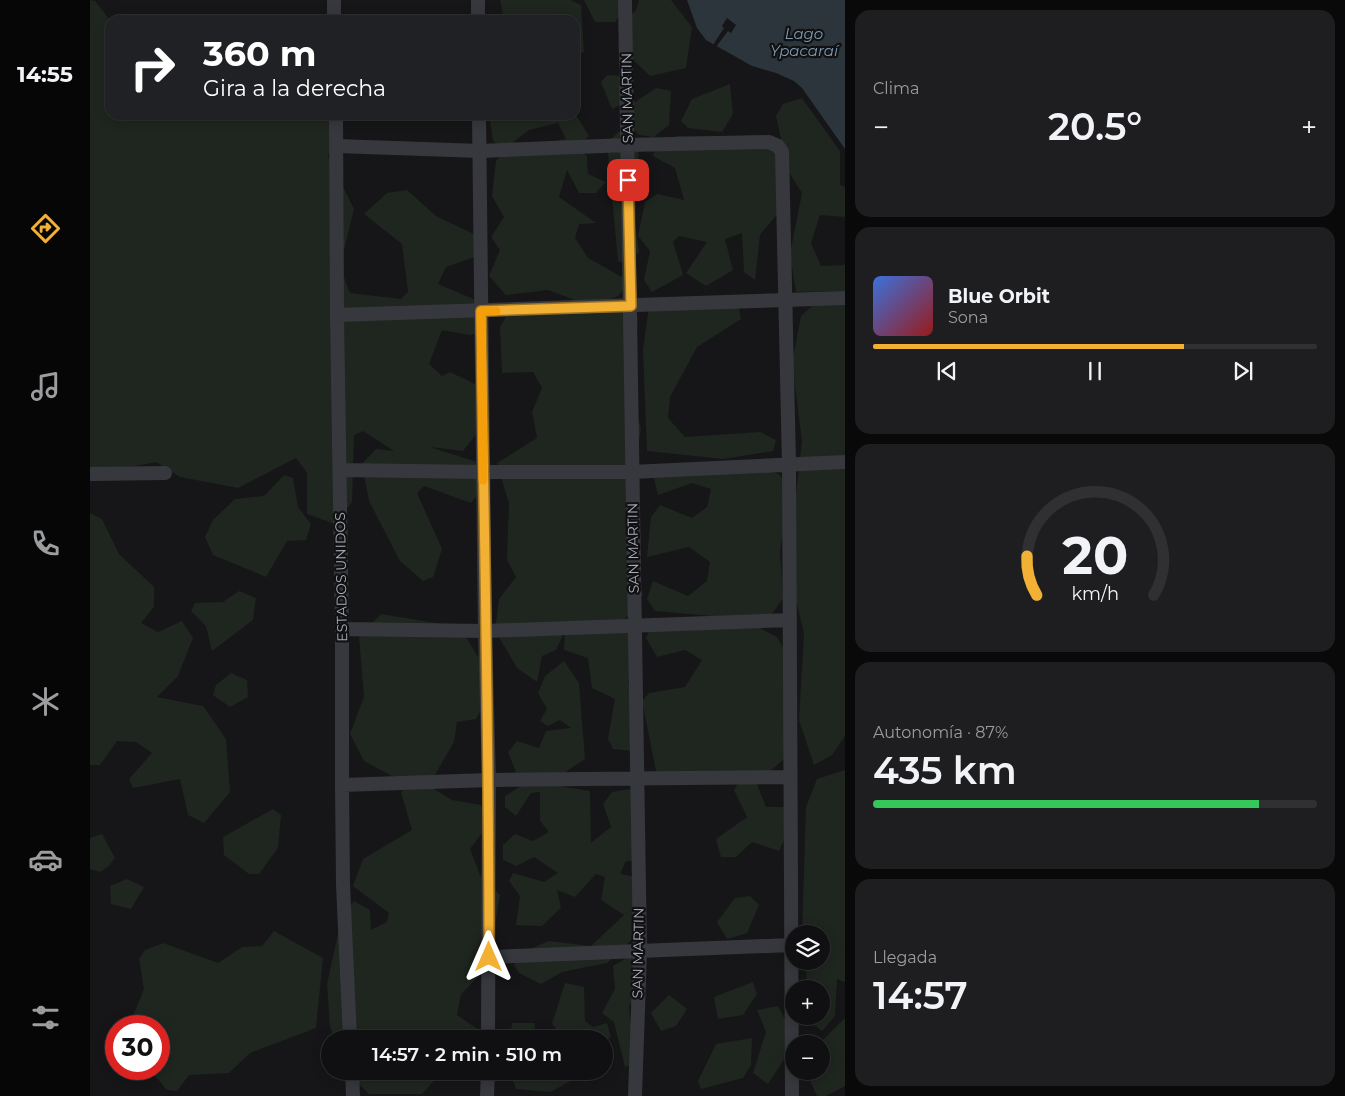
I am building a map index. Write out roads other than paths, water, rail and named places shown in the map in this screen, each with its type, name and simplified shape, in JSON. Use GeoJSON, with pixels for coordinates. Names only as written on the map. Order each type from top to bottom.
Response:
{"type":"FeatureCollection","features":[{"type":"Feature","properties":{"kind":"street"},"geometry":{"type":"LineString","coordinates":[[334,0],[334,15]]}},
{"type":"Feature","properties":{"kind":"street"},"geometry":{"type":"LineString","coordinates":[[478,0],[478,15]]}},
{"type":"Feature","properties":{"kind":"street","name":"SAN MARTIN"},"geometry":{"type":"LineString","coordinates":[[625,0],[640,951],[635,1096]]}},
{"type":"Feature","properties":{"kind":"street","name":"ESTADOS UNIDOS"},"geometry":{"type":"LineString","coordinates":[[336,120],[342,786],[350,1030]]}},
{"type":"Feature","properties":{"kind":"street"},"geometry":{"type":"LineString","coordinates":[[479,120],[485,631],[489,780],[488,1030]]}},
{"type":"Feature","properties":{"kind":"street"},"geometry":{"type":"LineString","coordinates":[[337,146],[480,150],[769,142],[778,146],[782,152],[789,464],[791,925]]}},
{"type":"Feature","properties":{"kind":"street"},"geometry":{"type":"LineString","coordinates":[[337,315],[845,298]]}},
{"type":"Feature","properties":{"kind":"street"},"geometry":{"type":"LineString","coordinates":[[340,470],[631,472],[845,462]]}},
{"type":"Feature","properties":{"kind":"street"},"geometry":{"type":"LineString","coordinates":[[90,474],[165,474]]}},
{"type":"Feature","properties":{"kind":"street"},"geometry":{"type":"LineString","coordinates":[[342,629],[485,631],[790,620]]}},
{"type":"Feature","properties":{"kind":"street"},"geometry":{"type":"LineString","coordinates":[[342,786],[489,780],[790,777]]}},
{"type":"Feature","properties":{"kind":"street"},"geometry":{"type":"LineString","coordinates":[[489,957],[785,944]]}},
{"type":"Feature","properties":{"kind":"street"},"geometry":{"type":"LineString","coordinates":[[791,970],[792,1096]]}},
{"type":"Feature","properties":{"kind":"street"},"geometry":{"type":"LineString","coordinates":[[352,1080],[353,1096]]}},
{"type":"Feature","properties":{"kind":"street"},"geometry":{"type":"LineString","coordinates":[[487,1096],[488,1080]]}},
{"type":"Feature","properties":{"kind":"water","name":"Lago Ypacaraí"},"geometry":{"type":"Polygon","coordinates":[[[687,0],[845,0],[845,149],[802,88],[794,81],[752,66],[706,40],[697,28],[687,0]]]}}]}
